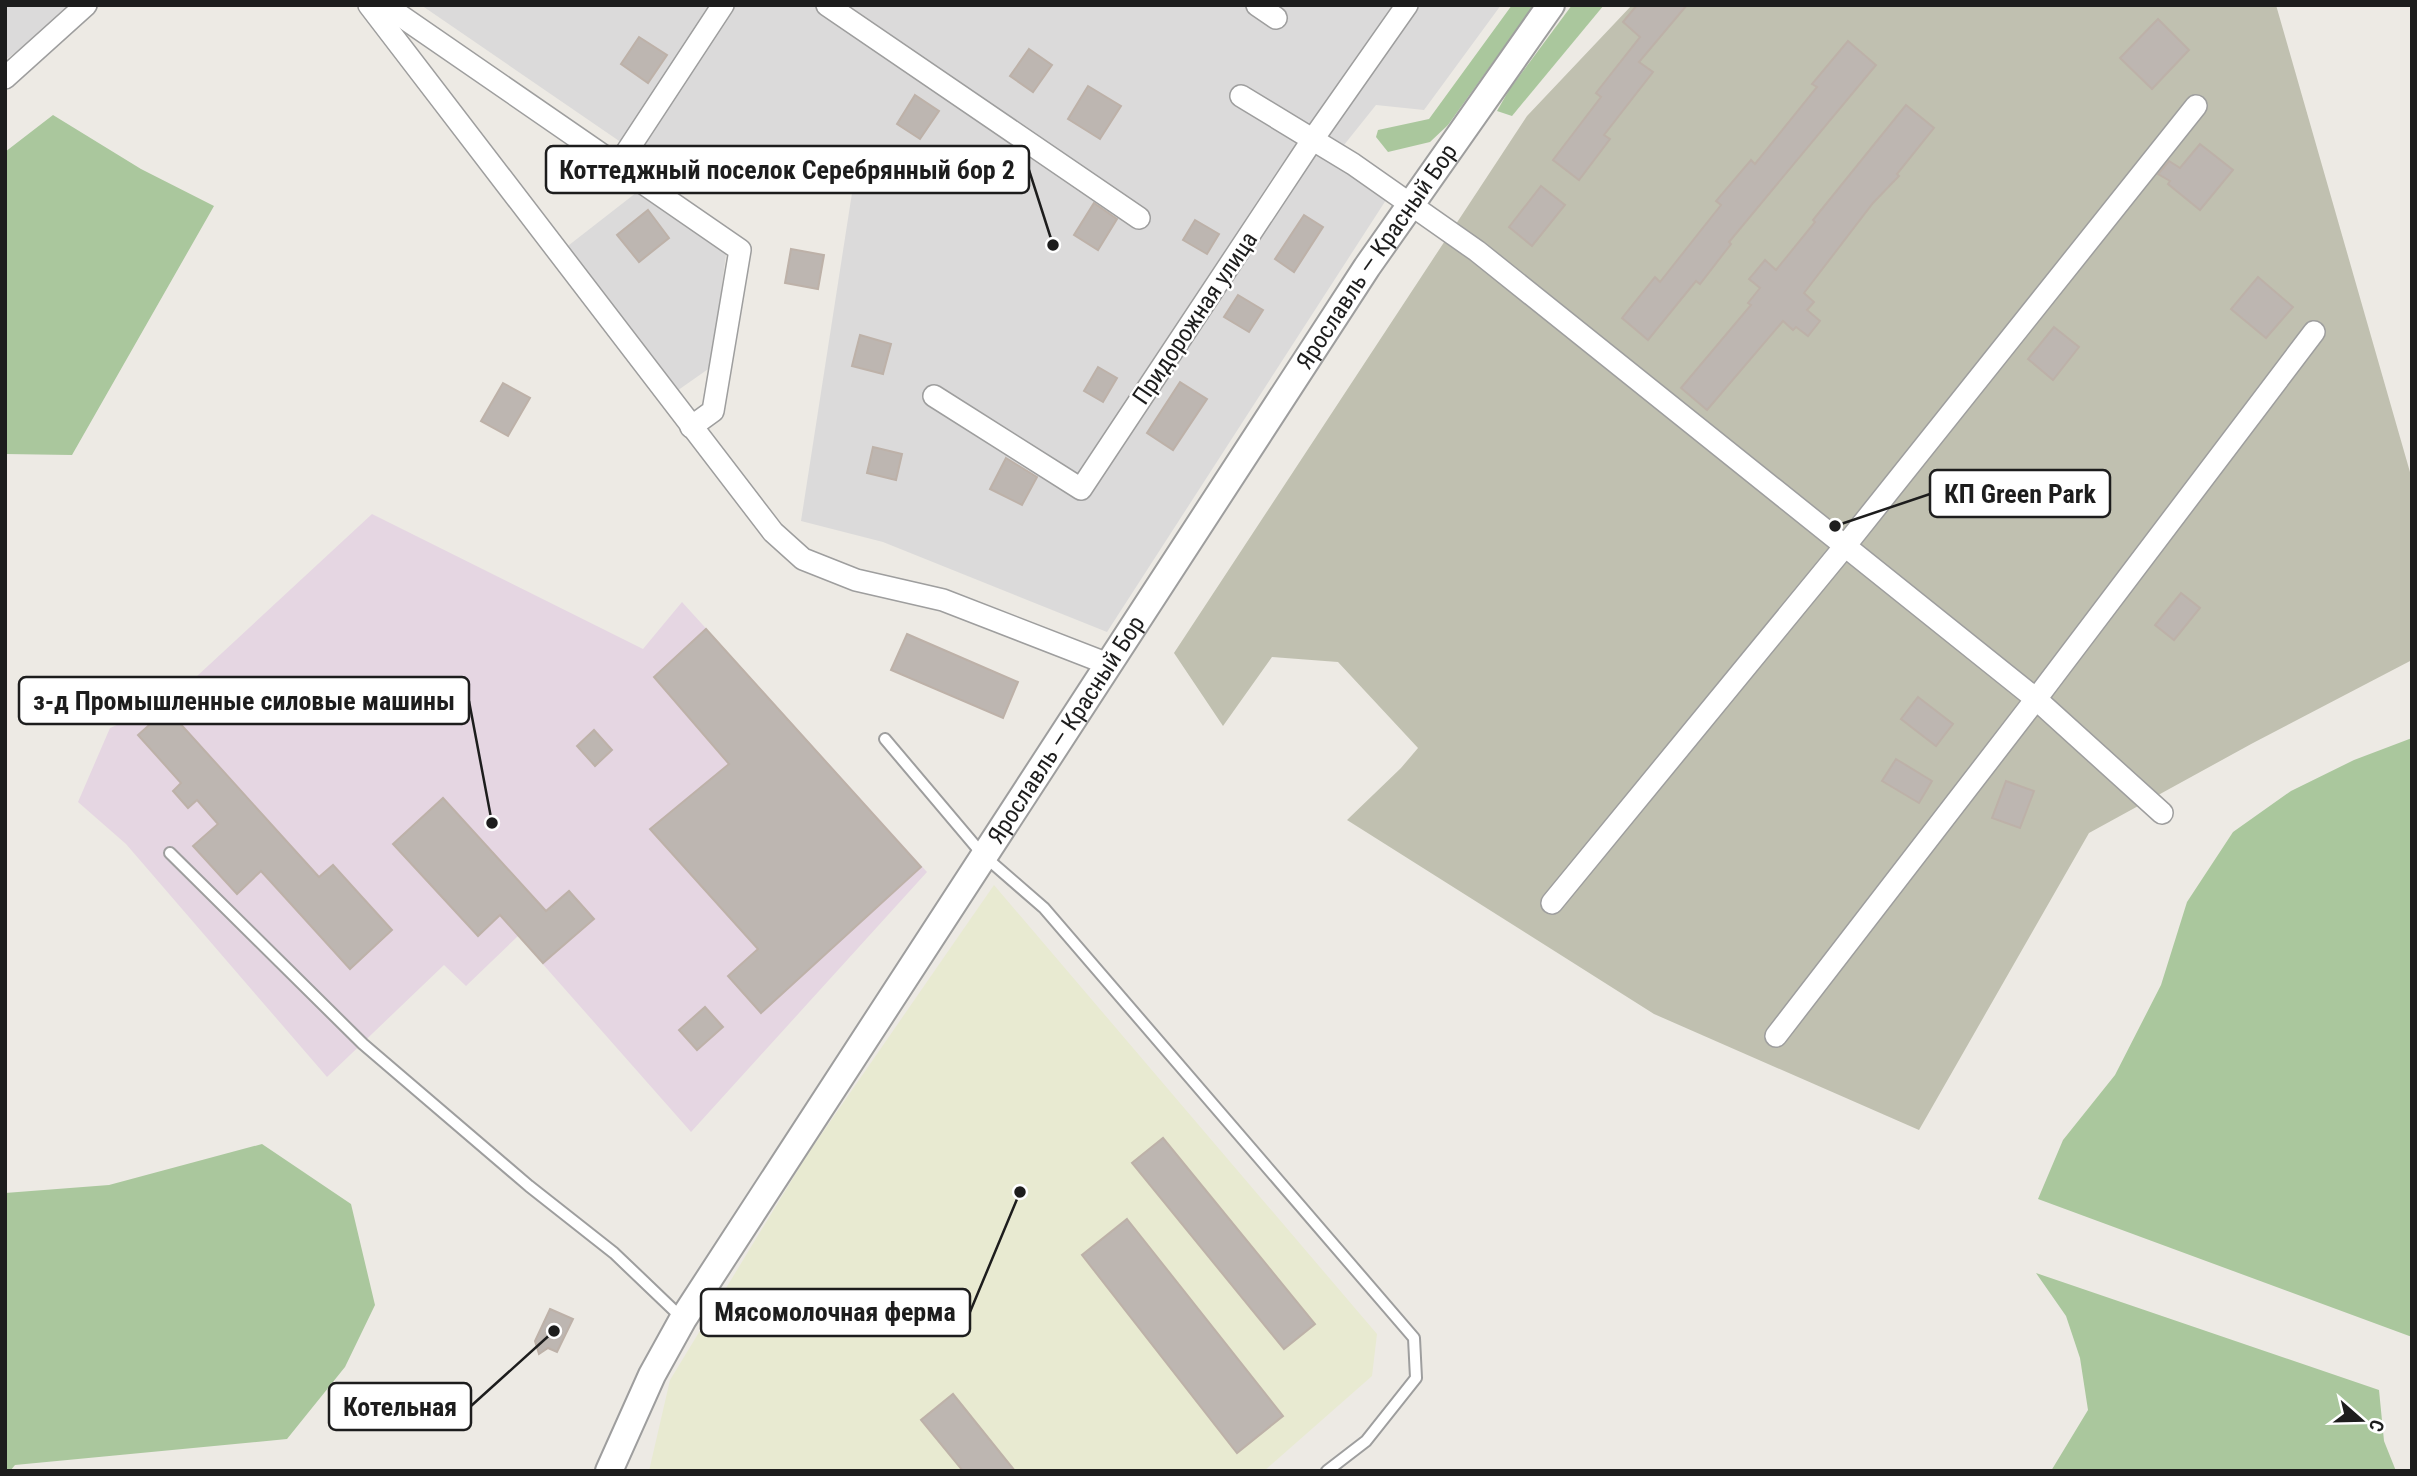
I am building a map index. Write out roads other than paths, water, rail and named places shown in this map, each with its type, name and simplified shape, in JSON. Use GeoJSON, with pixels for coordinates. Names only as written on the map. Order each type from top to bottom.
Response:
{"type":"FeatureCollection","features":[{"type":"Feature","properties":{"kind":"street"},"geometry":{"type":"LineString","coordinates":[[5,78],[86,5]]}},
{"type":"Feature","properties":{"kind":"street"},"geometry":{"type":"LineString","coordinates":[[369,5],[773,532],[803,559],[856,580],[943,600],[1108,664]]}},
{"type":"Feature","properties":{"kind":"street"},"geometry":{"type":"LineString","coordinates":[[385,5],[740,250],[713,411],[691,427]]}},
{"type":"Feature","properties":{"kind":"street"},"geometry":{"type":"LineString","coordinates":[[618,166],[723,5]]}},
{"type":"Feature","properties":{"kind":"street"},"geometry":{"type":"LineString","coordinates":[[827,5],[1139,218]]}},
{"type":"Feature","properties":{"kind":"street"},"geometry":{"type":"LineString","coordinates":[[1257,5],[1276,18]]}},
{"type":"Feature","properties":{"kind":"street","name":"Придорожная улица"},"geometry":{"type":"LineString","coordinates":[[934,396],[1082,489],[1313,139],[1407,5]]}},
{"type":"Feature","properties":{"kind":"street","name":"Ярославль — Красный Бор"},"geometry":{"type":"LineString","coordinates":[[609,1471],[652,1375],[683,1319],[1367,267],[1551,5]]}},
{"type":"Feature","properties":{"kind":"street"},"geometry":{"type":"LineString","coordinates":[[1241,96],[1353,164],[1487,260],[2036,699],[2162,813]]}},
{"type":"Feature","properties":{"kind":"street"},"geometry":{"type":"LineString","coordinates":[[1552,903],[1845,546],[2196,106]]}},
{"type":"Feature","properties":{"kind":"street"},"geometry":{"type":"LineString","coordinates":[[1776,1036],[2314,332]]}},
{"type":"Feature","properties":{"kind":"lane"},"geometry":{"type":"LineString","coordinates":[[885,739],[983,855],[1044,908],[1413,1338],[1416,1378],[1366,1441],[1327,1471]]}},
{"type":"Feature","properties":{"kind":"lane"},"geometry":{"type":"LineString","coordinates":[[170,853],[363,1044],[529,1186],[614,1253],[683,1319]]}},
{"type":"Feature","properties":{"kind":"place","name":"Коттеджный поселок Серебрянный бор 2"},"geometry":{"type":"Point","coordinates":[1053,245]}},
{"type":"Feature","properties":{"kind":"place","name":"КП Green Park"},"geometry":{"type":"Point","coordinates":[1835,526]}},
{"type":"Feature","properties":{"kind":"place","name":"з-д Промышленные силовые машины"},"geometry":{"type":"Point","coordinates":[492,823]}},
{"type":"Feature","properties":{"kind":"place","name":"Мясомолочная ферма"},"geometry":{"type":"Point","coordinates":[1020,1192]}},
{"type":"Feature","properties":{"kind":"place","name":"Котельная"},"geometry":{"type":"Point","coordinates":[554,1331]}}]}
